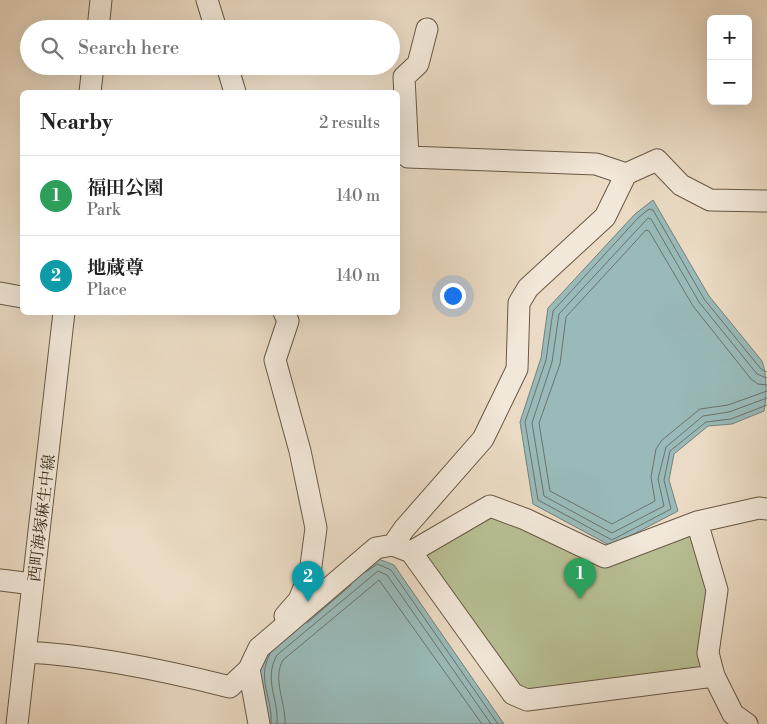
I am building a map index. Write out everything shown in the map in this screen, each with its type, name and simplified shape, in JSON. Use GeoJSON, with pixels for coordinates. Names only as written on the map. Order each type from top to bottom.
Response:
{"type":"FeatureCollection","features":[{"type":"Feature","properties":{"kind":"street"},"geometry":{"type":"LineString","coordinates":[[99,20],[101,0]]}},
{"type":"Feature","properties":{"kind":"street"},"geometry":{"type":"LineString","coordinates":[[207,0],[213,20]]}},
{"type":"Feature","properties":{"kind":"street"},"geometry":{"type":"LineString","coordinates":[[427,29],[418,64],[404,77],[408,158],[596,164],[626,174]]}},
{"type":"Feature","properties":{"kind":"street"},"geometry":{"type":"LineString","coordinates":[[90,90],[92,75]]}},
{"type":"Feature","properties":{"kind":"street"},"geometry":{"type":"LineString","coordinates":[[230,75],[234,90]]}},
{"type":"Feature","properties":{"kind":"street"},"geometry":{"type":"LineString","coordinates":[[714,676],[526,700],[513,694],[402,549],[404,529],[483,439],[517,369],[518,303],[528,288],[605,217],[626,174],[657,160],[682,185],[710,200],[767,201]]}},
{"type":"Feature","properties":{"kind":"street"},"geometry":{"type":"LineString","coordinates":[[0,293],[20,297]]}},
{"type":"Feature","properties":{"kind":"street","name":"西町海塚麻生中線"},"geometry":{"type":"LineString","coordinates":[[17,724],[64,315]]}},
{"type":"Feature","properties":{"kind":"street"},"geometry":{"type":"LineString","coordinates":[[25,652],[72,656],[192,677],[230,687],[250,668],[259,648],[299,600],[310,573],[316,528],[300,451],[275,360],[288,321],[285,315]]}},
{"type":"Feature","properties":{"kind":"street"},"geometry":{"type":"LineString","coordinates":[[259,648],[376,548],[402,549],[490,506],[526,519],[605,557],[697,522],[759,508],[767,509]]}},
{"type":"Feature","properties":{"kind":"street"},"geometry":{"type":"LineString","coordinates":[[697,522],[716,590],[708,653],[714,676],[733,714],[747,724]]}},
{"type":"Feature","properties":{"kind":"street"},"geometry":{"type":"LineString","coordinates":[[0,580],[33,584]]}},
{"type":"Feature","properties":{"kind":"street"},"geometry":{"type":"LineString","coordinates":[[250,668],[258,724]]}},
{"type":"Feature","properties":{"kind":"green space"},"geometry":{"type":"Polygon","coordinates":[[[501,515],[582,555],[692,534],[710,583],[704,671],[522,691],[420,555],[468,524],[501,515]]]}},
{"type":"Feature","properties":{"kind":"water"},"geometry":{"type":"Polygon","coordinates":[[[653,200],[709,296],[762,361],[766,379],[765,405],[764,411],[732,424],[708,426],[674,454],[669,480],[678,511],[611,546],[533,504],[520,422],[541,358],[548,308],[635,214],[653,200]]]}},
{"type":"Feature","properties":{"kind":"water"},"geometry":{"type":"Polygon","coordinates":[[[376,558],[394,565],[504,724],[266,724],[259,665],[268,648],[376,558]]]}},
{"type":"Feature","properties":{"kind":"place","name":"福田公園"},"geometry":{"type":"Point","coordinates":[580,599]}},
{"type":"Feature","properties":{"kind":"place","name":"地蔵尊"},"geometry":{"type":"Point","coordinates":[308,602]}}]}
